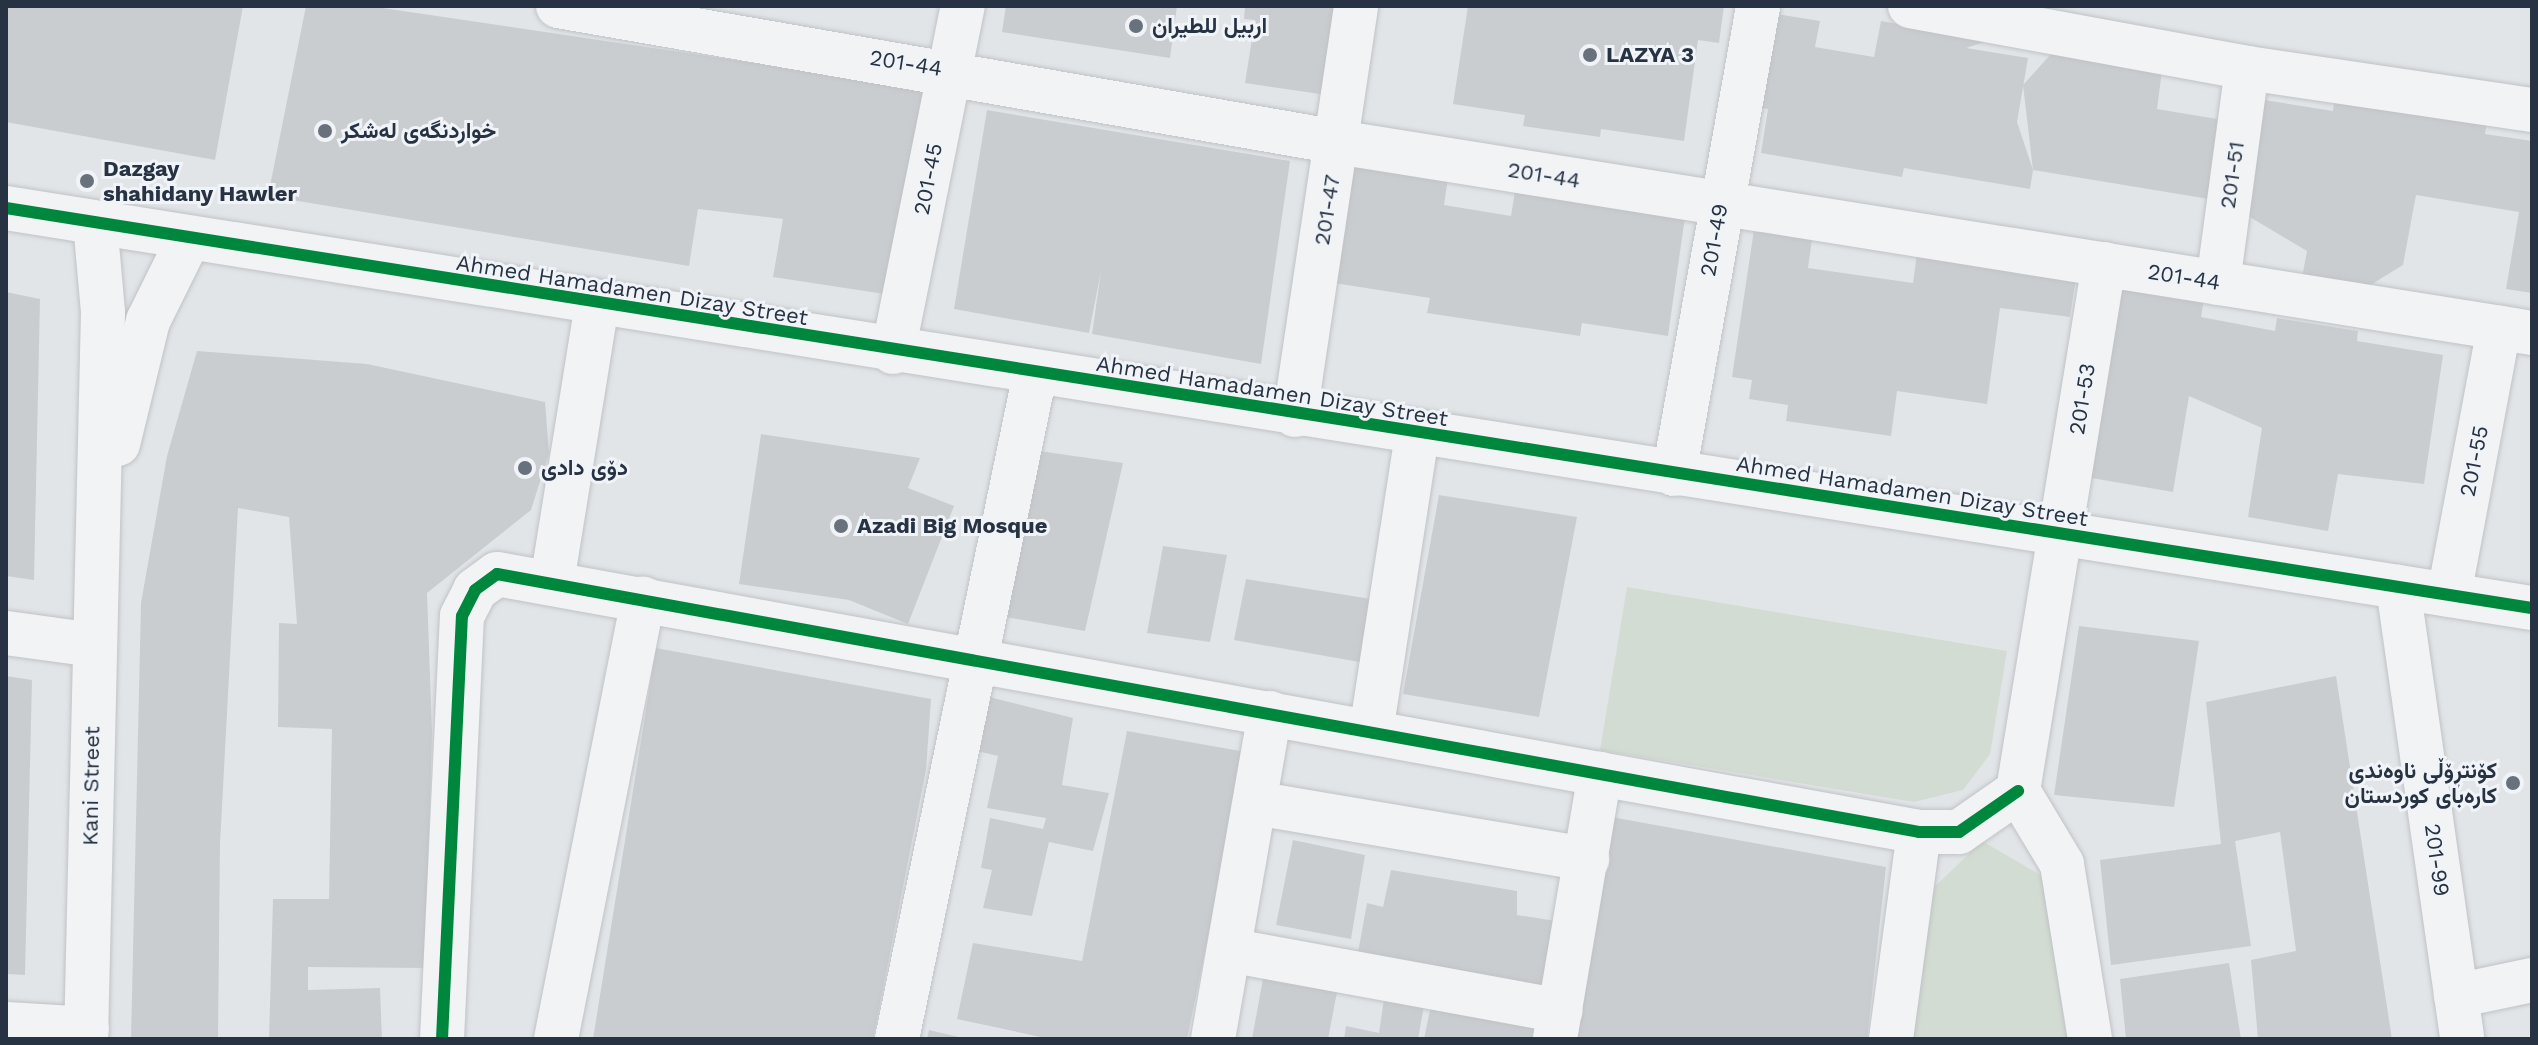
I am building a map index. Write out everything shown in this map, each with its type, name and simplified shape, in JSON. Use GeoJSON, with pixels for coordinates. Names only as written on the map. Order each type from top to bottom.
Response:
{"type":"FeatureCollection","features":[{"type":"Feature","properties":{"kind":"street","name":"201-44"},"geometry":{"type":"LineString","coordinates":[[558,6],[950,71],[1337,142],[2516,330]]}},
{"type":"Feature","properties":{"kind":"street","name":"201-45"},"geometry":{"type":"LineString","coordinates":[[893,352],[963,6]]}},
{"type":"Feature","properties":{"kind":"street","name":"201-47"},"geometry":{"type":"LineString","coordinates":[[1295,415],[1356,6]]}},
{"type":"Feature","properties":{"kind":"street","name":"201-49"},"geometry":{"type":"LineString","coordinates":[[1674,474],[1720,203],[1758,6]]}},
{"type":"Feature","properties":{"kind":"street"},"geometry":{"type":"LineString","coordinates":[[1910,6],[2247,68],[2532,110]]}},
{"type":"Feature","properties":{"kind":"street","name":"201-51"},"geometry":{"type":"LineString","coordinates":[[2218,283],[2247,68]]}},
{"type":"Feature","properties":{"kind":"street","name":"Ahmed Hamadamen Dizay Street"},"geometry":{"type":"LineString","coordinates":[[6,208],[893,352],[2532,608]]}},
{"type":"Feature","properties":{"kind":"street","name":"Kani Street"},"geometry":{"type":"LineString","coordinates":[[86,1034],[103,312],[95,223]]}},
{"type":"Feature","properties":{"kind":"street","name":"Kani Street"},"geometry":{"type":"LineString","coordinates":[[96,532],[148,321],[189,238]]}},
{"type":"Feature","properties":{"kind":"street","name":"201-53"},"geometry":{"type":"LineString","coordinates":[[2018,791],[2104,264]]}},
{"type":"Feature","properties":{"kind":"street"},"geometry":{"type":"LineString","coordinates":[[552,582],[597,305]]}},
{"type":"Feature","properties":{"kind":"street","name":"201-55"},"geometry":{"type":"LineString","coordinates":[[2449,595],[2516,330]]}},
{"type":"Feature","properties":{"kind":"street"},"geometry":{"type":"LineString","coordinates":[[897,1039],[973,659],[1035,374]]}},
{"type":"Feature","properties":{"kind":"street"},"geometry":{"type":"LineString","coordinates":[[1371,732],[1417,434]]}},
{"type":"Feature","properties":{"kind":"street"},"geometry":{"type":"LineString","coordinates":[[442,1039],[462,616],[475,590],[497,574],[643,598],[1919,832],[1959,832],[2018,791],[2062,864],[2090,1039]]}},
{"type":"Feature","properties":{"kind":"street","name":"201-99"},"geometry":{"type":"LineString","coordinates":[[2398,587],[2462,1039]]}},
{"type":"Feature","properties":{"kind":"street"},"geometry":{"type":"LineString","coordinates":[[556,1039],[643,598]]}},
{"type":"Feature","properties":{"kind":"street"},"geometry":{"type":"LineString","coordinates":[[6,633],[94,645]]}},
{"type":"Feature","properties":{"kind":"street"},"geometry":{"type":"LineString","coordinates":[[1213,1039],[1270,713]]}},
{"type":"Feature","properties":{"kind":"street"},"geometry":{"type":"LineString","coordinates":[[1229,950],[1558,1025],[1600,774]]}},
{"type":"Feature","properties":{"kind":"street"},"geometry":{"type":"LineString","coordinates":[[1255,803],[1587,859]]}},
{"type":"Feature","properties":{"kind":"street"},"geometry":{"type":"LineString","coordinates":[[1891,1039],[1919,832]]}},
{"type":"Feature","properties":{"kind":"street"},"geometry":{"type":"LineString","coordinates":[[2456,996],[2532,980]]}},
{"type":"Feature","properties":{"kind":"street"},"geometry":{"type":"LineString","coordinates":[[6,1024],[86,1034]]}},
{"type":"Feature","properties":{"kind":"shaded area"},"geometry":{"type":"Polygon","coordinates":[[[1627,587],[2007,651],[1990,754],[1963,790],[1914,802],[1600,750],[1627,587]]]}},
{"type":"Feature","properties":{"kind":"shaded area"},"geometry":{"type":"Polygon","coordinates":[[[1982,841],[2042,876],[2067,1039],[1904,1039],[1920,901],[1982,841]]]}},
{"type":"Feature","properties":{"kind":"building"},"geometry":{"type":"Polygon","coordinates":[[[6,6],[243,6],[215,160],[6,122],[6,6]]]}},
{"type":"Feature","properties":{"kind":"building"},"geometry":{"type":"Polygon","coordinates":[[[306,6],[369,6],[930,89],[891,295],[773,277],[783,219],[698,209],[689,266],[268,196],[306,6]]]}},
{"type":"Feature","properties":{"kind":"building"},"geometry":{"type":"Polygon","coordinates":[[[1006,6],[1177,6],[1170,58],[1002,32],[1006,6]]]}},
{"type":"Feature","properties":{"kind":"building"},"geometry":{"type":"Polygon","coordinates":[[[1245,6],[1340,6],[1327,95],[1245,83],[1255,20],[1244,19],[1245,6]]]}},
{"type":"Feature","properties":{"kind":"building"},"geometry":{"type":"Polygon","coordinates":[[[1468,6],[1724,6],[1719,43],[1698,40],[1684,141],[1601,129],[1600,137],[1523,126],[1525,115],[1453,104],[1468,6]]]}},
{"type":"Feature","properties":{"kind":"building"},"geometry":{"type":"Polygon","coordinates":[[[1777,14],[1820,21],[1815,47],[1874,57],[1881,21],[1991,40],[1966,48],[2028,58],[2017,122],[2033,170],[2030,189],[1904,168],[1902,177],[1761,153],[1768,109],[1761,108],[1777,14]]]}},
{"type":"Feature","properties":{"kind":"building"},"geometry":{"type":"Polygon","coordinates":[[[2052,53],[2162,71],[2157,109],[2229,121],[2215,200],[2033,170],[2023,85],[2052,53]]]}},
{"type":"Feature","properties":{"kind":"building"},"geometry":{"type":"Polygon","coordinates":[[[2335,95],[2487,123],[2485,134],[2532,141],[2532,293],[2506,289],[2519,212],[2416,195],[2403,265],[2364,289],[2302,278],[2307,251],[2233,207],[2252,98],[2333,111],[2335,95]]]}},
{"type":"Feature","properties":{"kind":"building"},"geometry":{"type":"Polygon","coordinates":[[[987,110],[1290,161],[1261,364],[1092,334],[1101,271],[1089,333],[954,309],[987,110]]]}},
{"type":"Feature","properties":{"kind":"building"},"geometry":{"type":"Polygon","coordinates":[[[1353,164],[1448,178],[1444,205],[1511,216],[1516,185],[1686,210],[1668,336],[1582,323],[1580,336],[1427,313],[1430,298],[1334,283],[1353,164]]]}},
{"type":"Feature","properties":{"kind":"building"},"geometry":{"type":"Polygon","coordinates":[[[1755,223],[1813,232],[1808,268],[1913,283],[1919,240],[2078,264],[2070,317],[2000,308],[1987,404],[1897,391],[1891,436],[1786,421],[1788,405],[1749,399],[1752,380],[1732,377],[1755,223]]]}},
{"type":"Feature","properties":{"kind":"building"},"geometry":{"type":"Polygon","coordinates":[[[2112,278],[2205,293],[2201,317],[2275,331],[2277,318],[2358,331],[2357,341],[2443,355],[2424,484],[2338,474],[2328,531],[2248,517],[2262,428],[2189,396],[2173,492],[2080,476],[2112,278]]]}},
{"type":"Feature","properties":{"kind":"building"},"geometry":{"type":"Polygon","coordinates":[[[6,292],[40,299],[34,580],[6,576],[6,292]]]}},
{"type":"Feature","properties":{"kind":"building"},"geometry":{"type":"Polygon","coordinates":[[[197,351],[367,364],[545,402],[549,453],[531,510],[427,593],[432,732],[425,968],[308,967],[308,990],[380,988],[382,1039],[269,1039],[273,899],[329,899],[332,729],[278,727],[279,623],[297,624],[289,517],[238,508],[220,844],[218,1039],[131,1039],[141,603],[167,456],[197,351]]]}},
{"type":"Feature","properties":{"kind":"building"},"geometry":{"type":"Polygon","coordinates":[[[761,434],[920,458],[908,488],[954,506],[908,624],[849,600],[739,584],[761,434]]]}},
{"type":"Feature","properties":{"kind":"building"},"geometry":{"type":"Polygon","coordinates":[[[1032,450],[1123,463],[1085,631],[1000,616],[1032,450]]]}},
{"type":"Feature","properties":{"kind":"building"},"geometry":{"type":"Polygon","coordinates":[[[1439,495],[1577,517],[1539,717],[1403,694],[1439,495]]]}},
{"type":"Feature","properties":{"kind":"building"},"geometry":{"type":"Polygon","coordinates":[[[1163,546],[1227,555],[1210,642],[1147,633],[1163,546]]]}},
{"type":"Feature","properties":{"kind":"building"},"geometry":{"type":"Polygon","coordinates":[[[1246,579],[1377,600],[1365,663],[1234,640],[1246,579]]]}},
{"type":"Feature","properties":{"kind":"building"},"geometry":{"type":"Polygon","coordinates":[[[2079,626],[2199,641],[2174,807],[2054,795],[2079,626]]]}},
{"type":"Feature","properties":{"kind":"building"},"geometry":{"type":"Polygon","coordinates":[[[656,648],[931,699],[926,770],[873,1039],[593,1039],[656,648]]]}},
{"type":"Feature","properties":{"kind":"building"},"geometry":{"type":"Polygon","coordinates":[[[6,676],[32,680],[25,975],[6,974],[6,676]]]}},
{"type":"Feature","properties":{"kind":"building"},"geometry":{"type":"Polygon","coordinates":[[[2336,676],[2392,1039],[2258,1039],[2251,960],[2296,951],[2280,832],[2235,841],[2251,946],[2111,965],[2100,860],[2221,844],[2206,702],[2336,676]]]}},
{"type":"Feature","properties":{"kind":"building"},"geometry":{"type":"Polygon","coordinates":[[[989,697],[1073,718],[1062,785],[1109,793],[1093,851],[1049,842],[1032,916],[983,908],[992,870],[981,868],[990,818],[1043,829],[1046,818],[987,808],[998,756],[977,751],[989,697]]]}},
{"type":"Feature","properties":{"kind":"building"},"geometry":{"type":"Polygon","coordinates":[[[1127,731],[1246,752],[1187,1039],[1050,1039],[957,1019],[973,943],[1082,961],[1127,731]]]}},
{"type":"Feature","properties":{"kind":"building"},"geometry":{"type":"Polygon","coordinates":[[[1606,816],[1886,867],[1867,1039],[1571,1039],[1606,816]]]}},
{"type":"Feature","properties":{"kind":"building"},"geometry":{"type":"Polygon","coordinates":[[[1293,840],[1365,855],[1351,939],[1276,925],[1293,840]]]}},
{"type":"Feature","properties":{"kind":"building"},"geometry":{"type":"Polygon","coordinates":[[[1391,870],[1517,891],[1517,915],[1556,921],[1547,993],[1357,958],[1367,903],[1383,907],[1391,870]]]}},
{"type":"Feature","properties":{"kind":"building"},"geometry":{"type":"Polygon","coordinates":[[[2229,963],[2241,1039],[2126,1039],[2120,979],[2229,963]]]}},
{"type":"Feature","properties":{"kind":"building"},"geometry":{"type":"Polygon","coordinates":[[[1264,973],[1338,987],[1328,1039],[1252,1039],[1264,973]]]}},
{"type":"Feature","properties":{"kind":"building"},"geometry":{"type":"Polygon","coordinates":[[[1385,992],[1425,1000],[1418,1039],[1344,1039],[1346,1026],[1379,1033],[1385,992]]]}},
{"type":"Feature","properties":{"kind":"building"},"geometry":{"type":"Polygon","coordinates":[[[1431,1005],[1534,1023],[1532,1039],[1424,1039],[1431,1005]]]}},
{"type":"Feature","properties":{"kind":"building"},"geometry":{"type":"Polygon","coordinates":[[[929,1030],[963,1038],[927,1039],[929,1030]]]}},
{"type":"Feature","properties":{"kind":"cycle path"},"geometry":{"type":"LineString","coordinates":[[6,208],[2532,608]]}},
{"type":"Feature","properties":{"kind":"cycle path"},"geometry":{"type":"LineString","coordinates":[[442,1039],[462,616],[475,590],[497,574],[1919,832],[1959,832],[2018,791]]}},
{"type":"Feature","properties":{"kind":"place","name":"اربيل للطيران"},"geometry":{"type":"Point","coordinates":[1136,26]}},
{"type":"Feature","properties":{"kind":"place","name":"LAZYA 3"},"geometry":{"type":"Point","coordinates":[1590,55]}},
{"type":"Feature","properties":{"kind":"place","name":"خواردنگەی لەشکر"},"geometry":{"type":"Point","coordinates":[325,131]}},
{"type":"Feature","properties":{"kind":"place","name":"Dazgay shahidany Hawler"},"geometry":{"type":"Point","coordinates":[87,181]}},
{"type":"Feature","properties":{"kind":"place","name":"دۆى دادى"},"geometry":{"type":"Point","coordinates":[525,468]}},
{"type":"Feature","properties":{"kind":"place","name":"Azadi Big Mosque"},"geometry":{"type":"Point","coordinates":[841,526]}},
{"type":"Feature","properties":{"kind":"place","name":"کۆنتڕۆڵی ناوەندی کارەبای کوردستان"},"geometry":{"type":"Point","coordinates":[2513,783]}}]}
